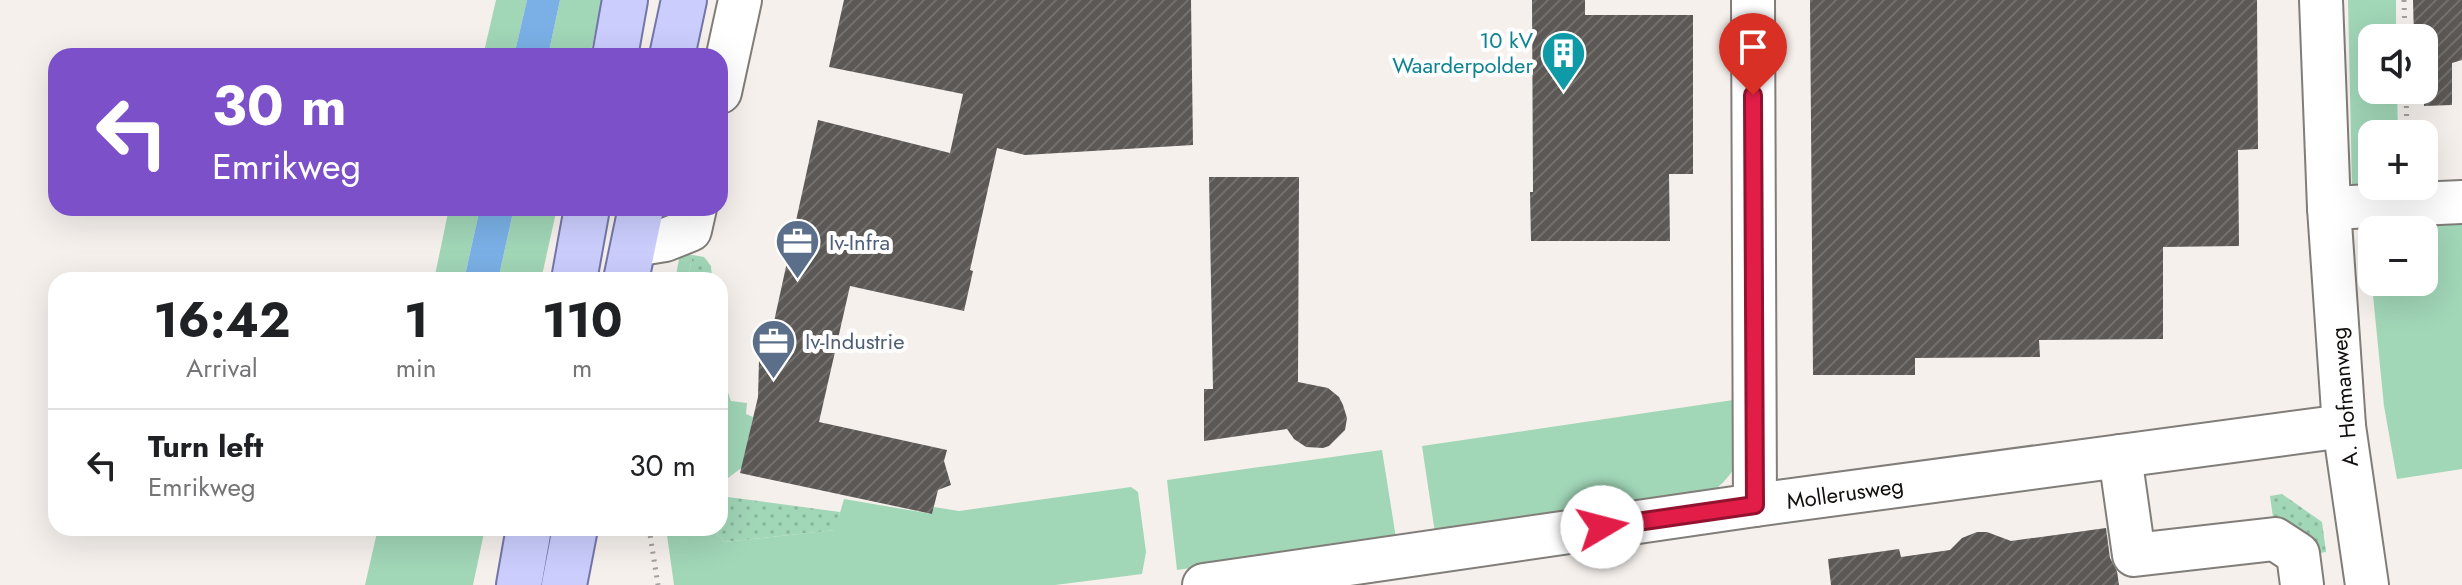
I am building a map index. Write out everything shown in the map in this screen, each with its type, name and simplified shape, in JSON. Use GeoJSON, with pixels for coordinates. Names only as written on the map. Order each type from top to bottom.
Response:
{"type":"FeatureCollection","features":[{"type":"Feature","properties":{"kind":"main road"},"geometry":{"type":"LineString","coordinates":[[616,48],[625,0]]}},
{"type":"Feature","properties":{"kind":"main road"},"geometry":{"type":"LineString","coordinates":[[674,48],[684,0]]}},
{"type":"Feature","properties":{"kind":"main road"},"geometry":{"type":"LineString","coordinates":[[575,272],[586,216]]}},
{"type":"Feature","properties":{"kind":"main road"},"geometry":{"type":"LineString","coordinates":[[519,585],[528,536]]}},
{"type":"Feature","properties":{"kind":"main road"},"geometry":{"type":"LineString","coordinates":[[564,585],[573,536]]}},
{"type":"Feature","properties":{"kind":"street"},"geometry":{"type":"LineString","coordinates":[[728,55],[740,0]]}},
{"type":"Feature","properties":{"kind":"street"},"geometry":{"type":"LineString","coordinates":[[1753,0],[1755,505]]}},
{"type":"Feature","properties":{"kind":"street","name":"A. Hofmanweg"},"geometry":{"type":"LineString","coordinates":[[2321,0],[2329,208],[2344,426],[2367,585]]}},
{"type":"Feature","properties":{"kind":"street"},"geometry":{"type":"LineString","coordinates":[[2329,208],[2462,202]]}},
{"type":"Feature","properties":{"kind":"street"},"geometry":{"type":"LineString","coordinates":[[634,244],[665,240],[690,230],[693,216]]}},
{"type":"Feature","properties":{"kind":"street","name":"Mollerusweg"},"geometry":{"type":"LineString","coordinates":[[1204,585],[1755,505],[2344,426]]}},
{"type":"Feature","properties":{"kind":"street"},"geometry":{"type":"LineString","coordinates":[[2120,456],[2134,555],[2275,539],[2298,554],[2302,585]]}},
{"type":"Feature","properties":{"kind":"path"},"geometry":{"type":"LineString","coordinates":[[2404,0],[2405,24]]}},
{"type":"Feature","properties":{"kind":"path"},"geometry":{"type":"LineString","coordinates":[[650,536],[658,585]]}},
{"type":"Feature","properties":{"kind":"green space"},"geometry":{"type":"Polygon","coordinates":[[[496,0],[527,0],[516,48],[485,48],[496,0]]]}},
{"type":"Feature","properties":{"kind":"green space"},"geometry":{"type":"Polygon","coordinates":[[[560,0],[602,0],[592,48],[550,48],[560,0]]]}},
{"type":"Feature","properties":{"kind":"green space"},"geometry":{"type":"Polygon","coordinates":[[[2348,0],[2396,0],[2396,24],[2358,24],[2358,104],[2397,104],[2398,120],[2358,120],[2358,187],[2352,187],[2348,0]]]}},
{"type":"Feature","properties":{"kind":"green space"},"geometry":{"type":"Polygon","coordinates":[[[447,216],[478,216],[466,272],[436,272],[447,216]]]}},
{"type":"Feature","properties":{"kind":"green space"},"geometry":{"type":"Polygon","coordinates":[[[512,216],[555,216],[543,272],[500,272],[512,216]]]}},
{"type":"Feature","properties":{"kind":"green space"},"geometry":{"type":"Polygon","coordinates":[[[2462,217],[2462,469],[2397,479],[2384,406],[2373,296],[2438,296],[2438,219],[2462,217]]]}},
{"type":"Feature","properties":{"kind":"green space"},"geometry":{"type":"Polygon","coordinates":[[[680,254],[693,255],[689,272],[677,272],[680,254]]]}},
{"type":"Feature","properties":{"kind":"green space"},"geometry":{"type":"Polygon","coordinates":[[[693,255],[704,257],[711,266],[711,272],[689,272],[693,255]]]}},
{"type":"Feature","properties":{"kind":"green space"},"geometry":{"type":"Polygon","coordinates":[[[728,393],[731,401],[747,403],[746,414],[753,417],[744,461],[748,463],[728,478],[728,393]]]}},
{"type":"Feature","properties":{"kind":"green space"},"geometry":{"type":"Polygon","coordinates":[[[1740,399],[1742,438],[1739,458],[1716,489],[1435,533],[1422,446],[1740,399]]]}},
{"type":"Feature","properties":{"kind":"green space"},"geometry":{"type":"Polygon","coordinates":[[[1382,450],[1396,538],[1177,570],[1167,480],[1382,450]]]}},
{"type":"Feature","properties":{"kind":"green space"},"geometry":{"type":"Polygon","coordinates":[[[1131,487],[1138,492],[1146,552],[1142,574],[1055,585],[674,585],[667,536],[719,536],[724,542],[835,530],[844,499],[932,514],[934,507],[959,511],[1131,487]]]}},
{"type":"Feature","properties":{"kind":"green space"},"geometry":{"type":"Polygon","coordinates":[[[2282,494],[2322,522],[2326,552],[2279,560],[2270,496],[2282,494]]]}},
{"type":"Feature","properties":{"kind":"green space"},"geometry":{"type":"Polygon","coordinates":[[[728,497],[840,512],[836,530],[724,542],[719,536],[728,536],[728,497]]]}},
{"type":"Feature","properties":{"kind":"green space"},"geometry":{"type":"Polygon","coordinates":[[[376,536],[483,536],[473,585],[365,585],[376,536]]]}},
{"type":"Feature","properties":{"kind":"water"},"geometry":{"type":"Polygon","coordinates":[[[527,0],[560,0],[550,48],[516,48],[527,0]]]}},
{"type":"Feature","properties":{"kind":"water"},"geometry":{"type":"Polygon","coordinates":[[[478,216],[512,216],[500,272],[466,272],[478,216]]]}},
{"type":"Feature","properties":{"kind":"building"},"geometry":{"type":"Polygon","coordinates":[[[844,0],[1191,0],[1193,145],[1025,155],[997,148],[964,311],[850,286],[819,422],[947,450],[944,461],[951,485],[938,490],[932,514],[740,473],[758,397],[759,360],[770,340],[818,120],[950,153],[963,94],[829,67],[844,0]]]}},
{"type":"Feature","properties":{"kind":"building"},"geometry":{"type":"Polygon","coordinates":[[[1532,0],[1585,0],[1585,15],[1693,15],[1693,174],[1669,174],[1670,241],[1531,241],[1532,0]]]}},
{"type":"Feature","properties":{"kind":"building"},"geometry":{"type":"Polygon","coordinates":[[[1810,0],[2257,0],[2258,149],[2238,150],[2239,246],[2163,247],[2163,339],[2039,340],[2040,357],[1915,358],[1915,375],[1813,375],[1810,0]]]}},
{"type":"Feature","properties":{"kind":"building"},"geometry":{"type":"Polygon","coordinates":[[[2413,0],[2462,0],[2462,60],[2452,63],[2452,105],[2424,106],[2438,104],[2438,24],[2414,24],[2413,0]]]}},
{"type":"Feature","properties":{"kind":"building"},"geometry":{"type":"Polygon","coordinates":[[[1209,177],[1299,177],[1298,382],[1328,388],[1343,405],[1347,418],[1345,430],[1329,446],[1306,447],[1294,439],[1287,429],[1204,441],[1204,389],[1213,389],[1209,177]]]}},
{"type":"Feature","properties":{"kind":"building"},"geometry":{"type":"Polygon","coordinates":[[[2106,528],[2110,558],[2117,571],[2119,585],[1831,585],[1828,559],[1899,549],[1901,557],[1950,550],[1962,538],[1977,532],[1987,532],[2011,541],[2106,528]]]}},
{"type":"Feature","properties":{"kind":"place","name":"10 kV Waarderpolder"},"geometry":{"type":"Point","coordinates":[1564,92]}},
{"type":"Feature","properties":{"kind":"place","name":"Iv-Infra"},"geometry":{"type":"Point","coordinates":[798,281]}},
{"type":"Feature","properties":{"kind":"place","name":"Iv-Industrie"},"geometry":{"type":"Point","coordinates":[774,380]}},
{"type":"Feature","properties":{"kind":"route"},"geometry":{"type":"LineString","coordinates":[[1602,527],[1755,505],[1753,95]]}}]}
